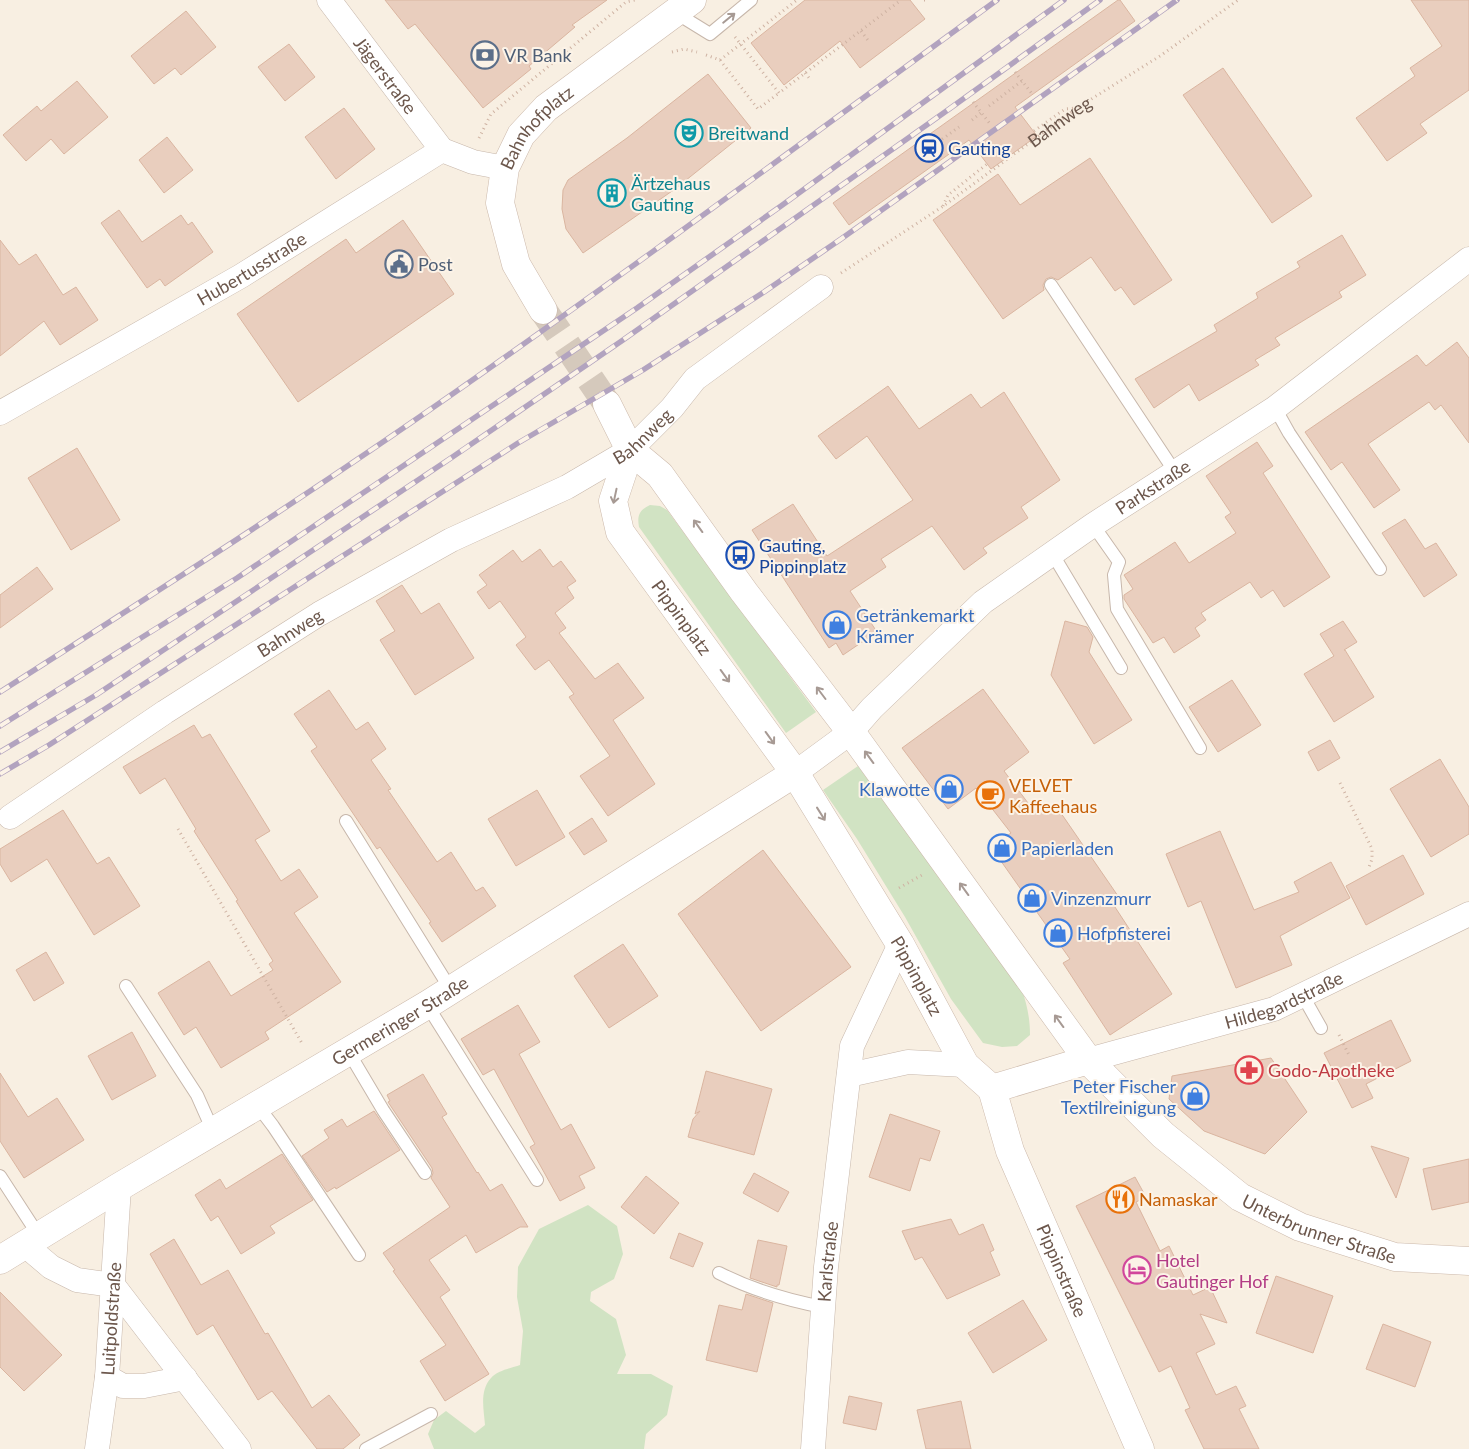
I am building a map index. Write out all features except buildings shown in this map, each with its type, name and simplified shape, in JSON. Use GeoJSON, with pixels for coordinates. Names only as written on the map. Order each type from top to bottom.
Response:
{"type":"FeatureCollection","features":[{"type":"Feature","properties":{"kind":"street","name":"Jägerstraße"},"geometry":{"type":"LineString","coordinates":[[329,0],[442,150]]}},
{"type":"Feature","properties":{"kind":"street","name":"Bahnhofplatz"},"geometry":{"type":"LineString","coordinates":[[544,310],[516,264],[500,203],[505,168],[521,135],[546,108],[684,6]]}},
{"type":"Feature","properties":{"kind":"street"},"geometry":{"type":"LineString","coordinates":[[442,150],[473,162],[505,168]]}},
{"type":"Feature","properties":{"kind":"street","name":"Hubertusstraße"},"geometry":{"type":"LineString","coordinates":[[0,414],[241,276],[442,150]]}},
{"type":"Feature","properties":{"kind":"street","name":"Parkstraße"},"geometry":{"type":"LineString","coordinates":[[851,732],[872,708],[983,602],[1093,525],[1275,408],[1469,259]]}},
{"type":"Feature","properties":{"kind":"street","name":"Bahnweg"},"geometry":{"type":"LineString","coordinates":[[10,818],[165,712],[319,614],[451,540],[567,487],[630,450],[672,408],[695,379],[821,287]]}},
{"type":"Feature","properties":{"kind":"street"},"geometry":{"type":"LineString","coordinates":[[607,404],[630,450],[660,475],[744,592],[851,732],[1088,1060],[992,1089]]}},
{"type":"Feature","properties":{"kind":"street","name":"Pippinplatz"},"geometry":{"type":"LineString","coordinates":[[630,450],[613,501],[620,532],[795,773],[900,944],[965,1066],[992,1089]]}},
{"type":"Feature","properties":{"kind":"street"},"geometry":{"type":"LineString","coordinates":[[795,773],[851,732]]}},
{"type":"Feature","properties":{"kind":"street","name":"Germeringer Straße"},"geometry":{"type":"LineString","coordinates":[[0,1260],[118,1187],[427,1005],[795,773]]}},
{"type":"Feature","properties":{"kind":"street","name":"Hildegardstraße"},"geometry":{"type":"LineString","coordinates":[[1088,1060],[1274,1010],[1469,914]]}},
{"type":"Feature","properties":{"kind":"street","name":"Karlstraße"},"geometry":{"type":"LineString","coordinates":[[812,1449],[826,1267],[852,1046],[900,944]]}},
{"type":"Feature","properties":{"kind":"street","name":"Unterbrunner Straße"},"geometry":{"type":"LineString","coordinates":[[1088,1060],[1163,1135],[1240,1197],[1300,1227],[1395,1257],[1469,1262]]}},
{"type":"Feature","properties":{"kind":"street"},"geometry":{"type":"LineString","coordinates":[[849,1075],[908,1062],[965,1066]]}},
{"type":"Feature","properties":{"kind":"street","name":"Pippinstraße"},"geometry":{"type":"LineString","coordinates":[[992,1089],[1010,1151],[1140,1449]]}},
{"type":"Feature","properties":{"kind":"street","name":"Luitpoldstraße"},"geometry":{"type":"LineString","coordinates":[[97,1449],[107,1377],[118,1187]]}},
{"type":"Feature","properties":{"kind":"street"},"geometry":{"type":"LineString","coordinates":[[32,1240],[51,1267],[78,1280],[113,1285],[239,1449]]}},
{"type":"Feature","properties":{"kind":"street"},"geometry":{"type":"LineString","coordinates":[[107,1377],[123,1386],[144,1386],[185,1378]]}},
{"type":"Feature","properties":{"kind":"lane"},"geometry":{"type":"LineString","coordinates":[[684,6],[710,34],[751,0]]}},
{"type":"Feature","properties":{"kind":"lane"},"geometry":{"type":"LineString","coordinates":[[1051,285],[1175,472]]}},
{"type":"Feature","properties":{"kind":"lane"},"geometry":{"type":"LineString","coordinates":[[1275,408],[1289,433],[1380,569]]}},
{"type":"Feature","properties":{"kind":"lane"},"geometry":{"type":"LineString","coordinates":[[1093,525],[1119,562],[1114,575],[1117,609],[1200,748]]}},
{"type":"Feature","properties":{"kind":"lane"},"geometry":{"type":"LineString","coordinates":[[1052,553],[1121,668]]}},
{"type":"Feature","properties":{"kind":"lane"},"geometry":{"type":"LineString","coordinates":[[346,821],[451,990]]}},
{"type":"Feature","properties":{"kind":"lane"},"geometry":{"type":"LineString","coordinates":[[126,986],[197,1096],[213,1131]]}},
{"type":"Feature","properties":{"kind":"lane"},"geometry":{"type":"LineString","coordinates":[[1303,996],[1321,1028]]}},
{"type":"Feature","properties":{"kind":"lane"},"geometry":{"type":"LineString","coordinates":[[427,1005],[537,1180]]}},
{"type":"Feature","properties":{"kind":"lane"},"geometry":{"type":"LineString","coordinates":[[348,1051],[383,1110],[425,1173]]}},
{"type":"Feature","properties":{"kind":"lane"},"geometry":{"type":"LineString","coordinates":[[257,1105],[274,1126],[360,1255]]}},
{"type":"Feature","properties":{"kind":"lane"},"geometry":{"type":"LineString","coordinates":[[0,1176],[32,1240]]}},
{"type":"Feature","properties":{"kind":"lane"},"geometry":{"type":"LineString","coordinates":[[719,1273],[761,1291],[823,1307]]}},
{"type":"Feature","properties":{"kind":"lane"},"geometry":{"type":"LineString","coordinates":[[366,1449],[431,1414]]}},
{"type":"Feature","properties":{"kind":"path"},"geometry":{"type":"LineString","coordinates":[[720,60],[797,0]]}},
{"type":"Feature","properties":{"kind":"path"},"geometry":{"type":"LineString","coordinates":[[671,52],[684,49],[720,60],[758,108],[901,0]]}},
{"type":"Feature","properties":{"kind":"path","name":"Bahnweg"},"geometry":{"type":"LineString","coordinates":[[821,287],[942,207],[1078,108],[1160,56],[1238,0]]}},
{"type":"Feature","properties":{"kind":"path"},"geometry":{"type":"LineString","coordinates":[[724,22],[779,93]]}},
{"type":"Feature","properties":{"kind":"path"},"geometry":{"type":"LineString","coordinates":[[861,31],[870,43]]}},
{"type":"Feature","properties":{"kind":"path"},"geometry":{"type":"LineString","coordinates":[[1015,72],[1033,95]]}},
{"type":"Feature","properties":{"kind":"path"},"geometry":{"type":"LineString","coordinates":[[806,73],[810,79]]}},
{"type":"Feature","properties":{"kind":"path"},"geometry":{"type":"LineString","coordinates":[[989,106],[1022,81]]}},
{"type":"Feature","properties":{"kind":"path"},"geometry":{"type":"LineString","coordinates":[[973,102],[991,125]]}},
{"type":"Feature","properties":{"kind":"path"},"geometry":{"type":"LineString","coordinates":[[1034,131],[1065,109],[1078,108]]}},
{"type":"Feature","properties":{"kind":"path"},"geometry":{"type":"LineString","coordinates":[[972,120],[982,112]]}},
{"type":"Feature","properties":{"kind":"path"},"geometry":{"type":"LineString","coordinates":[[934,146],[959,127]]}},
{"type":"Feature","properties":{"kind":"path"},"geometry":{"type":"LineString","coordinates":[[926,136],[944,160]]}},
{"type":"Feature","properties":{"kind":"path"},"geometry":{"type":"LineString","coordinates":[[942,207],[948,195],[987,164]]}},
{"type":"Feature","properties":{"kind":"path"},"geometry":{"type":"LineString","coordinates":[[1340,783],[1372,849],[1372,860],[1368,870]]}},
{"type":"Feature","properties":{"kind":"path"},"geometry":{"type":"LineString","coordinates":[[178,830],[318,1069]]}},
{"type":"Feature","properties":{"kind":"path"},"geometry":{"type":"LineString","coordinates":[[875,902],[944,861]]}},
{"type":"Feature","properties":{"kind":"green space"},"geometry":{"type":"Polygon","coordinates":[[[650,505],[660,506],[667,510],[816,712],[786,733],[639,527],[638,520],[640,514],[643,509],[650,505]]]}},
{"type":"Feature","properties":{"kind":"green space"},"geometry":{"type":"Polygon","coordinates":[[[858,766],[1022,990],[1028,1012],[1030,1035],[1017,1046],[1002,1047],[983,1043],[951,999],[905,917],[857,839],[823,790],[858,766]]]}},
{"type":"Feature","properties":{"kind":"green space"},"geometry":{"type":"Polygon","coordinates":[[[588,1205],[617,1226],[623,1254],[614,1279],[591,1292],[590,1301],[616,1319],[626,1355],[617,1374],[651,1374],[673,1386],[667,1415],[646,1434],[644,1449],[434,1449],[428,1434],[434,1420],[446,1411],[475,1433],[485,1425],[483,1401],[487,1383],[497,1373],[520,1365],[523,1331],[517,1297],[518,1267],[539,1229],[588,1205]]]}},
{"type":"Feature","properties":{"kind":"tunnel"},"geometry":{"type":"LineString","coordinates":[[543,310],[607,404]]}},
{"type":"Feature","properties":{"kind":"railway"},"geometry":{"type":"LineString","coordinates":[[0,692],[269,518],[428,411],[643,259],[997,0]]}},
{"type":"Feature","properties":{"kind":"railway"},"geometry":{"type":"LineString","coordinates":[[0,726],[237,578],[637,308],[781,206],[1064,0]]}},
{"type":"Feature","properties":{"kind":"railway"},"geometry":{"type":"LineString","coordinates":[[0,752],[96,695],[451,458],[623,340],[1100,0]]}},
{"type":"Feature","properties":{"kind":"railway"},"geometry":{"type":"LineString","coordinates":[[0,774],[49,745],[518,443],[643,370],[764,292],[1177,0]]}},
{"type":"Feature","properties":{"kind":"place","name":"VR Bank"},"geometry":{"type":"Point","coordinates":[485,55]}},
{"type":"Feature","properties":{"kind":"place","name":"Breitwand"},"geometry":{"type":"Point","coordinates":[689,133]}},
{"type":"Feature","properties":{"kind":"place","name":"Gauting"},"geometry":{"type":"Point","coordinates":[929,148]}},
{"type":"Feature","properties":{"kind":"place","name":"Ärtzehaus Gauting"},"geometry":{"type":"Point","coordinates":[612,193]}},
{"type":"Feature","properties":{"kind":"place","name":"Post"},"geometry":{"type":"Point","coordinates":[399,264]}},
{"type":"Feature","properties":{"kind":"place","name":"Gauting, Pippinplatz"},"geometry":{"type":"Point","coordinates":[740,555]}},
{"type":"Feature","properties":{"kind":"place","name":"Getränkemarkt Krämer"},"geometry":{"type":"Point","coordinates":[837,625]}},
{"type":"Feature","properties":{"kind":"place","name":"Klawotte"},"geometry":{"type":"Point","coordinates":[949,789]}},
{"type":"Feature","properties":{"kind":"place","name":"VELVET Kaffeehaus"},"geometry":{"type":"Point","coordinates":[990,795]}},
{"type":"Feature","properties":{"kind":"place","name":"Papierladen"},"geometry":{"type":"Point","coordinates":[1002,848]}},
{"type":"Feature","properties":{"kind":"place","name":"Vinzenzmurr"},"geometry":{"type":"Point","coordinates":[1032,898]}},
{"type":"Feature","properties":{"kind":"place","name":"Hofpfisterei"},"geometry":{"type":"Point","coordinates":[1058,933]}},
{"type":"Feature","properties":{"kind":"place","name":"Godo-Apotheke"},"geometry":{"type":"Point","coordinates":[1249,1070]}},
{"type":"Feature","properties":{"kind":"place","name":"Peter Fischer Textilreinigung"},"geometry":{"type":"Point","coordinates":[1195,1096]}},
{"type":"Feature","properties":{"kind":"place","name":"Namaskar"},"geometry":{"type":"Point","coordinates":[1120,1199]}},
{"type":"Feature","properties":{"kind":"place","name":"Hotel Gautinger Hof"},"geometry":{"type":"Point","coordinates":[1137,1270]}}]}
